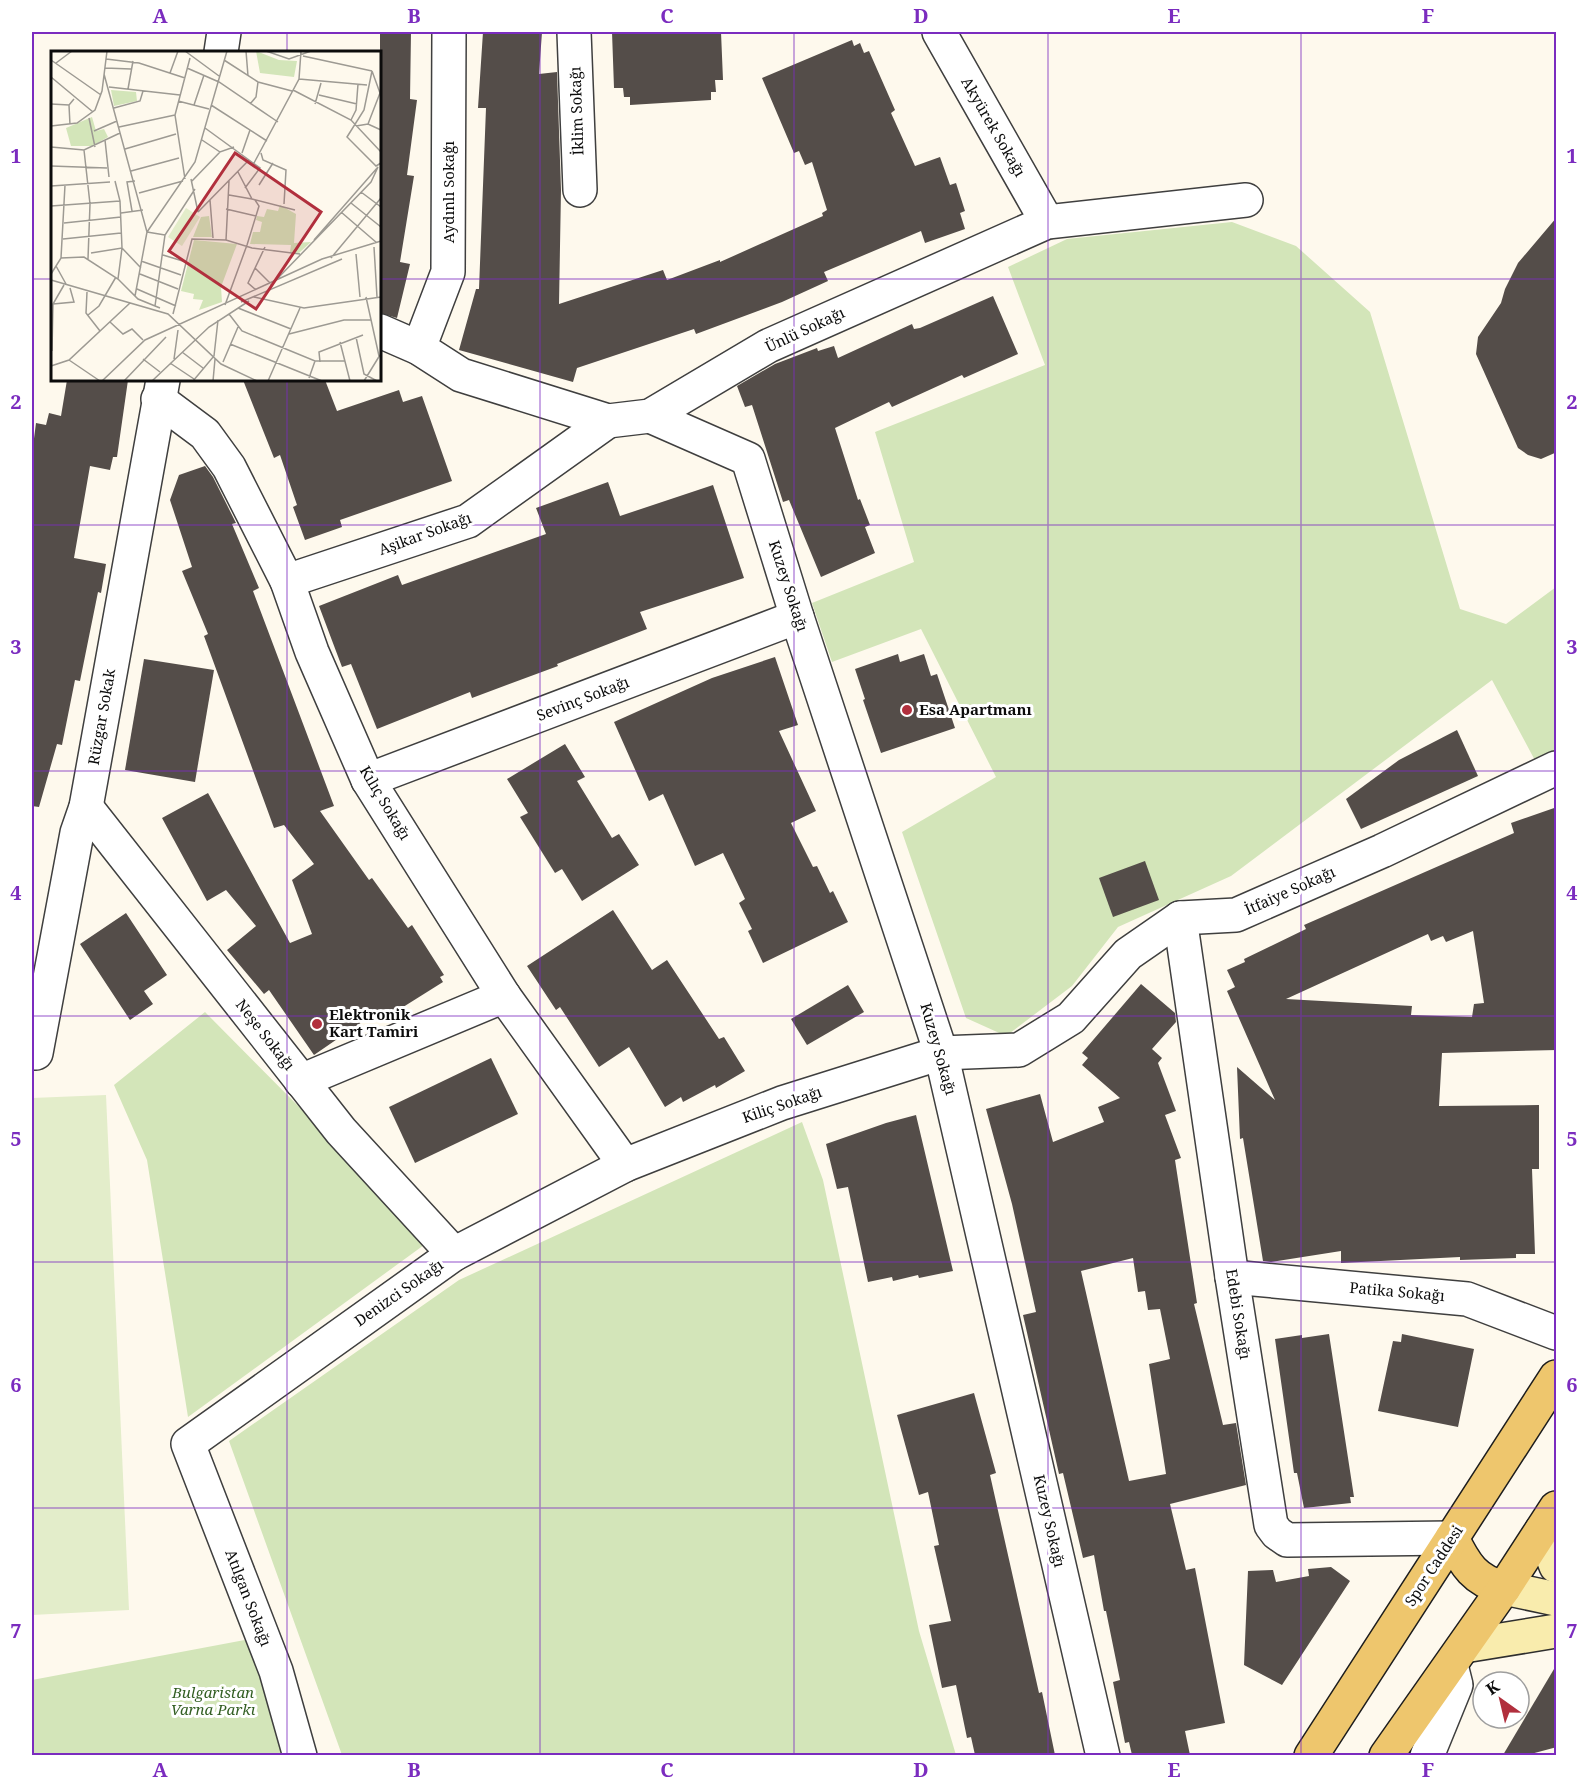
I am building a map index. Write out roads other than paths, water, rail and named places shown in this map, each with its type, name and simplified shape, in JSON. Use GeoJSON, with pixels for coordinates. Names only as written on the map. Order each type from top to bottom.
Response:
{"type":"FeatureCollection","features":[{"type":"Feature","properties":{"kind":"main road","name":"Spor Caddesi"},"geometry":{"type":"LineString","coordinates":[[1311,1755],[1557,1377]]}},
{"type":"Feature","properties":{"kind":"main road"},"geometry":{"type":"LineString","coordinates":[[1386,1755],[1458,1656],[1550,1519]]}},
{"type":"Feature","properties":{"kind":"main road"},"geometry":{"type":"LineString","coordinates":[[1452,1538],[1476,1576],[1488,1584],[1504,1588]]}},
{"type":"Feature","properties":{"kind":"street"},"geometry":{"type":"LineString","coordinates":[[221,51],[224,32]]}},
{"type":"Feature","properties":{"kind":"street","name":"Aydınlı Sokağı"},"geometry":{"type":"LineString","coordinates":[[419,348],[448,272],[449,32]]}},
{"type":"Feature","properties":{"kind":"street","name":"İklim Sokağı"},"geometry":{"type":"LineString","coordinates":[[574,32],[580,190]]}},
{"type":"Feature","properties":{"kind":"street","name":"Akyürek Sokağı"},"geometry":{"type":"LineString","coordinates":[[939,32],[1047,222]]}},
{"type":"Feature","properties":{"kind":"street","name":"Ünlü Sokağı"},"geometry":{"type":"LineString","coordinates":[[381,331],[419,348],[461,375],[608,420],[650,416],[768,346],[1047,222],[1246,200]]}},
{"type":"Feature","properties":{"kind":"street","name":"Kılıç Sokağı"},"geometry":{"type":"LineString","coordinates":[[160,389],[205,434],[223,459],[288,581],[312,652],[368,780],[504,996],[624,1165]]}},
{"type":"Feature","properties":{"kind":"street","name":"Rüzgar Sokak"},"geometry":{"type":"LineString","coordinates":[[34,1049],[77,833],[86,807],[160,389]]}},
{"type":"Feature","properties":{"kind":"street","name":"Kuzey Sokağı"},"geometry":{"type":"LineString","coordinates":[[650,416],[748,459],[797,617],[941,1053],[1103,1755]]}},
{"type":"Feature","properties":{"kind":"street","name":"Aşikar Sokağı"},"geometry":{"type":"LineString","coordinates":[[288,581],[468,521],[608,420]]}},
{"type":"Feature","properties":{"kind":"street","name":"Sevinç Sokağı"},"geometry":{"type":"LineString","coordinates":[[368,780],[797,617]]}},
{"type":"Feature","properties":{"kind":"street","name":"İtfaiye Sokağı"},"geometry":{"type":"LineString","coordinates":[[1180,918],[1236,915],[1382,851],[1557,768]]}},
{"type":"Feature","properties":{"kind":"street","name":"Neşe Sokağı"},"geometry":{"type":"LineString","coordinates":[[86,807],[341,1131],[454,1254]]}},
{"type":"Feature","properties":{"kind":"street"},"geometry":{"type":"LineString","coordinates":[[941,1053],[1019,1050],[1071,1018],[1128,954],[1180,918]]}},
{"type":"Feature","properties":{"kind":"street","name":"Edebi Sokağı"},"geometry":{"type":"LineString","coordinates":[[1180,918],[1232,1276],[1272,1525],[1277,1533],[1287,1540],[1452,1538]]}},
{"type":"Feature","properties":{"kind":"street"},"geometry":{"type":"LineString","coordinates":[[301,1081],[504,996]]}},
{"type":"Feature","properties":{"kind":"street","name":"Kiliç Sokağı"},"geometry":{"type":"LineString","coordinates":[[624,1165],[782,1103],[941,1053]]}},
{"type":"Feature","properties":{"kind":"street","name":"Denizci Sokağı"},"geometry":{"type":"LineString","coordinates":[[188,1444],[454,1254],[624,1165]]}},
{"type":"Feature","properties":{"kind":"street","name":"Patika Sokağı"},"geometry":{"type":"LineString","coordinates":[[1232,1276],[1467,1299],[1557,1333]]}},
{"type":"Feature","properties":{"kind":"street","name":"Atılgan Sokağı"},"geometry":{"type":"LineString","coordinates":[[188,1444],[276,1671],[300,1755]]}},
{"type":"Feature","properties":{"kind":"street"},"geometry":{"type":"LineString","coordinates":[[1550,1519],[1557,1566]]}},
{"type":"Feature","properties":{"kind":"street"},"geometry":{"type":"LineString","coordinates":[[1504,1588],[1557,1599]]}},
{"type":"Feature","properties":{"kind":"street"},"geometry":{"type":"LineString","coordinates":[[1427,1755],[1456,1685],[1458,1656],[1557,1631]]}},
{"type":"Feature","properties":{"kind":"place","name":"Esa Apartmanı"},"geometry":{"type":"Point","coordinates":[907,710]}},
{"type":"Feature","properties":{"kind":"place","name":"Elektronik Kart Tamiri"},"geometry":{"type":"Point","coordinates":[317,1024]}},
{"type":"Feature","properties":{"kind":"park label","name":"Bulgaristan Varna Parkı"},"geometry":{"type":"Point","coordinates":[213,1702]}}]}
